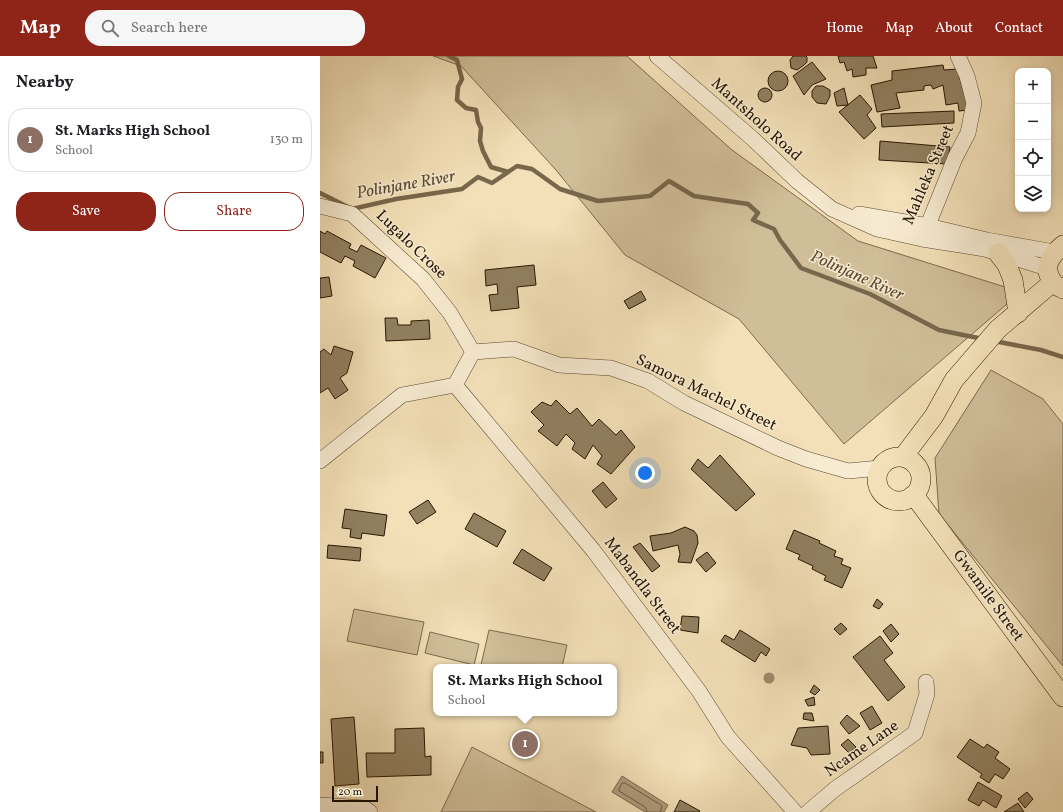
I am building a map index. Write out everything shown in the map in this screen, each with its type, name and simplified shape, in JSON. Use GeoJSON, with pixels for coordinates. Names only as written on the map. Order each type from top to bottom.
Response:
{"type":"FeatureCollection","features":[{"type":"Feature","properties":{"kind":"main road"},"geometry":{"type":"LineString","coordinates":[[998,253],[1007,264],[1013,280],[1018,312]]}},
{"type":"Feature","properties":{"kind":"main road"},"geometry":{"type":"LineString","coordinates":[[903,457],[934,416],[954,380],[998,329],[1018,312],[1056,267]]}},
{"type":"Feature","properties":{"kind":"main road"},"geometry":{"type":"LineString","coordinates":[[896,457],[903,457],[910,460],[916,464],[921,477],[917,491],[905,500],[891,499],[880,489],[878,482],[880,468],[884,463],[896,457]]}},
{"type":"Feature","properties":{"kind":"main road","name":"Gwamile Street"},"geometry":{"type":"LineString","coordinates":[[912,496],[919,502],[1063,696]]}},
{"type":"Feature","properties":{"kind":"street","name":"Mantsholo Road"},"geometry":{"type":"LineString","coordinates":[[656,56],[753,139],[797,181],[832,209],[1056,267]]}},
{"type":"Feature","properties":{"kind":"street","name":"Mahleka Street"},"geometry":{"type":"LineString","coordinates":[[925,233],[955,158],[970,126],[974,103],[967,76],[958,56]]}},
{"type":"Feature","properties":{"kind":"street","name":"Lugalo Crose"},"geometry":{"type":"LineString","coordinates":[[320,206],[352,214],[423,278],[450,313],[473,352]]}},
{"type":"Feature","properties":{"kind":"street","name":"Mantsholo Road"},"geometry":{"type":"LineString","coordinates":[[925,233],[987,240],[1056,267]]}},
{"type":"Feature","properties":{"kind":"street","name":"Samora Machel Street"},"geometry":{"type":"LineString","coordinates":[[473,352],[514,349],[559,365],[611,368],[648,380],[684,403],[778,448],[806,459],[848,471],[880,468]]}},
{"type":"Feature","properties":{"kind":"street"},"geometry":{"type":"LineString","coordinates":[[320,461],[402,395],[455,385],[473,352]]}},
{"type":"Feature","properties":{"kind":"street","name":"Mabandla Street"},"geometry":{"type":"LineString","coordinates":[[455,385],[593,550],[699,691],[728,737],[795,812]]}},
{"type":"Feature","properties":{"kind":"street","name":"Ncame Lane"},"geometry":{"type":"LineString","coordinates":[[808,812],[835,789],[915,733],[927,694],[926,682]]}},
{"type":"Feature","properties":{"kind":"street"},"geometry":{"type":"LineString","coordinates":[[320,805],[364,808],[370,812]]}},
{"type":"Feature","properties":{"kind":"shaded area"},"geometry":{"type":"Polygon","coordinates":[[[433,56],[627,56],[732,150],[858,241],[1021,292],[844,444],[739,319],[625,255],[556,170],[461,66],[433,56]]]}},
{"type":"Feature","properties":{"kind":"shaded area"},"geometry":{"type":"Polygon","coordinates":[[[991,370],[1043,399],[1063,424],[1063,666],[939,514],[935,458],[991,370]]]}},
{"type":"Feature","properties":{"kind":"shaded area"},"geometry":{"type":"Polygon","coordinates":[[[354,609],[424,622],[417,655],[347,641],[354,609]]]}},
{"type":"Feature","properties":{"kind":"shaded area"},"geometry":{"type":"Polygon","coordinates":[[[489,630],[567,645],[563,664],[481,664],[489,630]]]}},
{"type":"Feature","properties":{"kind":"shaded area"},"geometry":{"type":"Polygon","coordinates":[[[430,632],[479,644],[474,664],[425,653],[430,632]]]}},
{"type":"Feature","properties":{"kind":"shaded area"},"geometry":{"type":"Polygon","coordinates":[[[472,747],[596,812],[441,812],[472,747]]]}},
{"type":"Feature","properties":{"kind":"water"},"geometry":{"type":"Polygon","coordinates":[[[622,776],[668,805],[664,812],[645,812],[612,792],[622,776]]]}},
{"type":"Feature","properties":{"kind":"building"},"geometry":{"type":"Polygon","coordinates":[[[793,56],[806,56],[807,62],[797,70],[791,68],[790,60],[793,56]]]}},
{"type":"Feature","properties":{"kind":"building"},"geometry":{"type":"Polygon","coordinates":[[[838,56],[873,56],[877,68],[866,68],[866,75],[853,77],[852,69],[847,71],[844,62],[840,63],[838,56]]]}},
{"type":"Feature","properties":{"kind":"building"},"geometry":{"type":"Polygon","coordinates":[[[812,62],[826,79],[812,85],[804,95],[793,76],[812,62]]]}},
{"type":"Feature","properties":{"kind":"building"},"geometry":{"type":"Polygon","coordinates":[[[943,65],[944,70],[957,69],[969,110],[959,111],[958,103],[946,105],[943,85],[933,89],[931,85],[924,86],[924,90],[896,93],[900,108],[877,112],[871,85],[892,80],[892,71],[943,65]]]}},
{"type":"Feature","properties":{"kind":"building"},"geometry":{"type":"Polygon","coordinates":[[[778,71],[785,74],[788,81],[785,88],[778,91],[771,88],[768,81],[771,74],[778,71]]]}},
{"type":"Feature","properties":{"kind":"building"},"geometry":{"type":"Polygon","coordinates":[[[816,86],[823,86],[830,90],[830,96],[826,104],[817,103],[812,97],[812,91],[816,86]]]}},
{"type":"Feature","properties":{"kind":"building"},"geometry":{"type":"Polygon","coordinates":[[[765,88],[770,90],[772,95],[770,100],[765,102],[760,100],[758,95],[760,90],[765,88]]]}},
{"type":"Feature","properties":{"kind":"building"},"geometry":{"type":"Polygon","coordinates":[[[844,88],[848,105],[837,106],[834,93],[844,88]]]}},
{"type":"Feature","properties":{"kind":"building"},"geometry":{"type":"Polygon","coordinates":[[[860,95],[872,109],[867,115],[876,128],[864,139],[839,112],[860,95]]]}},
{"type":"Feature","properties":{"kind":"building"},"geometry":{"type":"Polygon","coordinates":[[[954,111],[954,123],[882,127],[881,114],[954,111]]]}},
{"type":"Feature","properties":{"kind":"building"},"geometry":{"type":"Polygon","coordinates":[[[880,141],[950,147],[947,164],[879,160],[880,141]]]}},
{"type":"Feature","properties":{"kind":"building"},"geometry":{"type":"Polygon","coordinates":[[[320,231],[325,234],[327,231],[351,244],[349,248],[357,252],[361,245],[386,258],[375,278],[353,266],[355,261],[345,256],[341,263],[320,252],[320,231]]]}},
{"type":"Feature","properties":{"kind":"building"},"geometry":{"type":"Polygon","coordinates":[[[534,265],[536,285],[517,287],[519,308],[491,311],[489,295],[498,294],[497,284],[486,286],[485,270],[534,265]]]}},
{"type":"Feature","properties":{"kind":"building"},"geometry":{"type":"Polygon","coordinates":[[[329,277],[332,296],[320,298],[320,278],[329,277]]]}},
{"type":"Feature","properties":{"kind":"building"},"geometry":{"type":"Polygon","coordinates":[[[641,291],[646,300],[629,309],[624,301],[641,291]]]}},
{"type":"Feature","properties":{"kind":"building"},"geometry":{"type":"Polygon","coordinates":[[[385,318],[397,318],[398,325],[411,325],[411,321],[429,320],[430,339],[386,341],[385,318]]]}},
{"type":"Feature","properties":{"kind":"building"},"geometry":{"type":"Polygon","coordinates":[[[334,346],[353,352],[347,373],[340,378],[348,390],[335,399],[328,388],[320,393],[320,352],[324,349],[331,355],[334,346]]]}},
{"type":"Feature","properties":{"kind":"building"},"geometry":{"type":"Polygon","coordinates":[[[556,400],[570,414],[577,408],[592,426],[599,419],[616,435],[621,430],[635,447],[611,474],[597,464],[602,456],[593,445],[585,459],[572,449],[575,443],[566,434],[557,446],[538,431],[544,425],[531,412],[542,402],[551,406],[556,400]]]}},
{"type":"Feature","properties":{"kind":"building"},"geometry":{"type":"Polygon","coordinates":[[[720,455],[755,494],[736,511],[691,469],[698,459],[708,468],[720,455]]]}},
{"type":"Feature","properties":{"kind":"building"},"geometry":{"type":"Polygon","coordinates":[[[603,482],[617,499],[606,508],[592,491],[603,482]]]}},
{"type":"Feature","properties":{"kind":"building"},"geometry":{"type":"Polygon","coordinates":[[[428,500],[436,512],[417,524],[409,512],[428,500]]]}},
{"type":"Feature","properties":{"kind":"building"},"geometry":{"type":"Polygon","coordinates":[[[345,509],[387,515],[384,536],[362,533],[361,539],[350,537],[351,529],[342,528],[345,509]]]}},
{"type":"Feature","properties":{"kind":"building"},"geometry":{"type":"Polygon","coordinates":[[[474,513],[506,531],[497,547],[465,529],[474,513]]]}},
{"type":"Feature","properties":{"kind":"building"},"geometry":{"type":"Polygon","coordinates":[[[685,527],[694,531],[697,535],[698,543],[691,563],[678,562],[680,554],[678,545],[653,551],[650,536],[671,533],[685,527]]]}},
{"type":"Feature","properties":{"kind":"building"},"geometry":{"type":"Polygon","coordinates":[[[794,530],[820,541],[819,543],[836,551],[834,556],[843,559],[841,564],[851,568],[842,588],[824,580],[826,576],[812,569],[813,566],[798,559],[800,555],[786,549],[794,530]]]}},
{"type":"Feature","properties":{"kind":"building"},"geometry":{"type":"Polygon","coordinates":[[[640,543],[660,566],[652,572],[633,547],[640,543]]]}},
{"type":"Feature","properties":{"kind":"building"},"geometry":{"type":"Polygon","coordinates":[[[328,545],[361,548],[360,561],[327,558],[328,545]]]}},
{"type":"Feature","properties":{"kind":"building"},"geometry":{"type":"Polygon","coordinates":[[[522,549],[552,568],[544,581],[513,563],[522,549]]]}},
{"type":"Feature","properties":{"kind":"building"},"geometry":{"type":"Polygon","coordinates":[[[707,552],[716,563],[706,572],[696,560],[707,552]]]}},
{"type":"Feature","properties":{"kind":"building"},"geometry":{"type":"Polygon","coordinates":[[[877,599],[883,604],[879,609],[873,606],[877,599]]]}},
{"type":"Feature","properties":{"kind":"building"},"geometry":{"type":"Polygon","coordinates":[[[682,616],[699,617],[698,633],[680,630],[682,616]]]}},
{"type":"Feature","properties":{"kind":"building"},"geometry":{"type":"Polygon","coordinates":[[[841,623],[847,629],[840,635],[834,629],[841,623]]]}},
{"type":"Feature","properties":{"kind":"building"},"geometry":{"type":"Polygon","coordinates":[[[891,624],[899,634],[891,642],[883,631],[891,624]]]}},
{"type":"Feature","properties":{"kind":"building"},"geometry":{"type":"Polygon","coordinates":[[[740,630],[770,649],[766,656],[761,652],[755,662],[721,641],[725,635],[734,640],[740,630]]]}},
{"type":"Feature","properties":{"kind":"building"},"geometry":{"type":"Polygon","coordinates":[[[880,636],[893,653],[884,660],[905,687],[888,701],[853,657],[880,636]]]}},
{"type":"Feature","properties":{"kind":"building"},"geometry":{"type":"Polygon","coordinates":[[[814,685],[820,690],[815,695],[810,692],[814,685]]]}},
{"type":"Feature","properties":{"kind":"building"},"geometry":{"type":"Polygon","coordinates":[[[814,697],[815,705],[808,706],[805,700],[814,697]]]}},
{"type":"Feature","properties":{"kind":"building"},"geometry":{"type":"Polygon","coordinates":[[[872,706],[882,723],[870,730],[860,713],[872,706]]]}},
{"type":"Feature","properties":{"kind":"building"},"geometry":{"type":"Polygon","coordinates":[[[804,713],[812,713],[814,721],[803,719],[804,713]]]}},
{"type":"Feature","properties":{"kind":"building"},"geometry":{"type":"Polygon","coordinates":[[[847,715],[860,726],[849,734],[840,723],[847,715]]]}},
{"type":"Feature","properties":{"kind":"building"},"geometry":{"type":"Polygon","coordinates":[[[354,717],[359,784],[335,786],[331,719],[354,717]]]}},
{"type":"Feature","properties":{"kind":"building"},"geometry":{"type":"Polygon","coordinates":[[[828,726],[830,754],[811,755],[807,748],[791,745],[798,728],[828,726]]]}},
{"type":"Feature","properties":{"kind":"building"},"geometry":{"type":"Polygon","coordinates":[[[424,728],[425,757],[431,756],[431,775],[367,777],[366,753],[395,753],[395,729],[424,728]]]}},
{"type":"Feature","properties":{"kind":"building"},"geometry":{"type":"Polygon","coordinates":[[[848,739],[856,747],[849,753],[841,745],[848,739]]]}},
{"type":"Feature","properties":{"kind":"building"},"geometry":{"type":"Polygon","coordinates":[[[970,739],[984,748],[987,744],[999,752],[995,758],[1010,769],[1003,779],[995,774],[989,783],[980,777],[982,774],[957,757],[970,739]]]}},
{"type":"Feature","properties":{"kind":"building"},"geometry":{"type":"Polygon","coordinates":[[[320,752],[323,752],[323,763],[320,763],[320,752]]]}},
{"type":"Feature","properties":{"kind":"building"},"geometry":{"type":"Polygon","coordinates":[[[978,782],[1002,796],[996,808],[983,800],[979,806],[968,800],[978,782]]]}},
{"type":"Feature","properties":{"kind":"building"},"geometry":{"type":"Polygon","coordinates":[[[1027,792],[1033,799],[1025,808],[1018,799],[1027,792]]]}},
{"type":"Feature","properties":{"kind":"building"},"geometry":{"type":"Polygon","coordinates":[[[680,800],[700,811],[674,812],[680,800]]]}},
{"type":"Feature","properties":{"kind":"building"},"geometry":{"type":"Polygon","coordinates":[[[1018,803],[1024,812],[1004,812],[1018,803]]]}},
{"type":"Feature","properties":{"kind":"waterway"},"geometry":{"type":"LineString","coordinates":[[449,56],[457,60],[462,79],[458,87],[457,100],[466,108],[476,110],[478,122],[481,128],[480,141],[491,167],[508,172]]}},
{"type":"Feature","properties":{"kind":"waterway","name":"Polinjane River"},"geometry":{"type":"LineString","coordinates":[[320,193],[352,209],[396,199],[462,189],[478,177],[492,183],[517,166],[532,169],[560,189],[598,201],[650,196],[669,181],[694,196],[748,204],[758,213],[753,220],[774,229],[780,240],[801,268],[870,294],[939,330],[983,339]]}},
{"type":"Feature","properties":{"kind":"waterway","name":"Polinjane River"},"geometry":{"type":"LineString","coordinates":[[994,341],[1041,350],[1063,357]]}},
{"type":"Feature","properties":{"kind":"place","name":"St. Marks High School"},"geometry":{"type":"Point","coordinates":[525,744]}}]}
